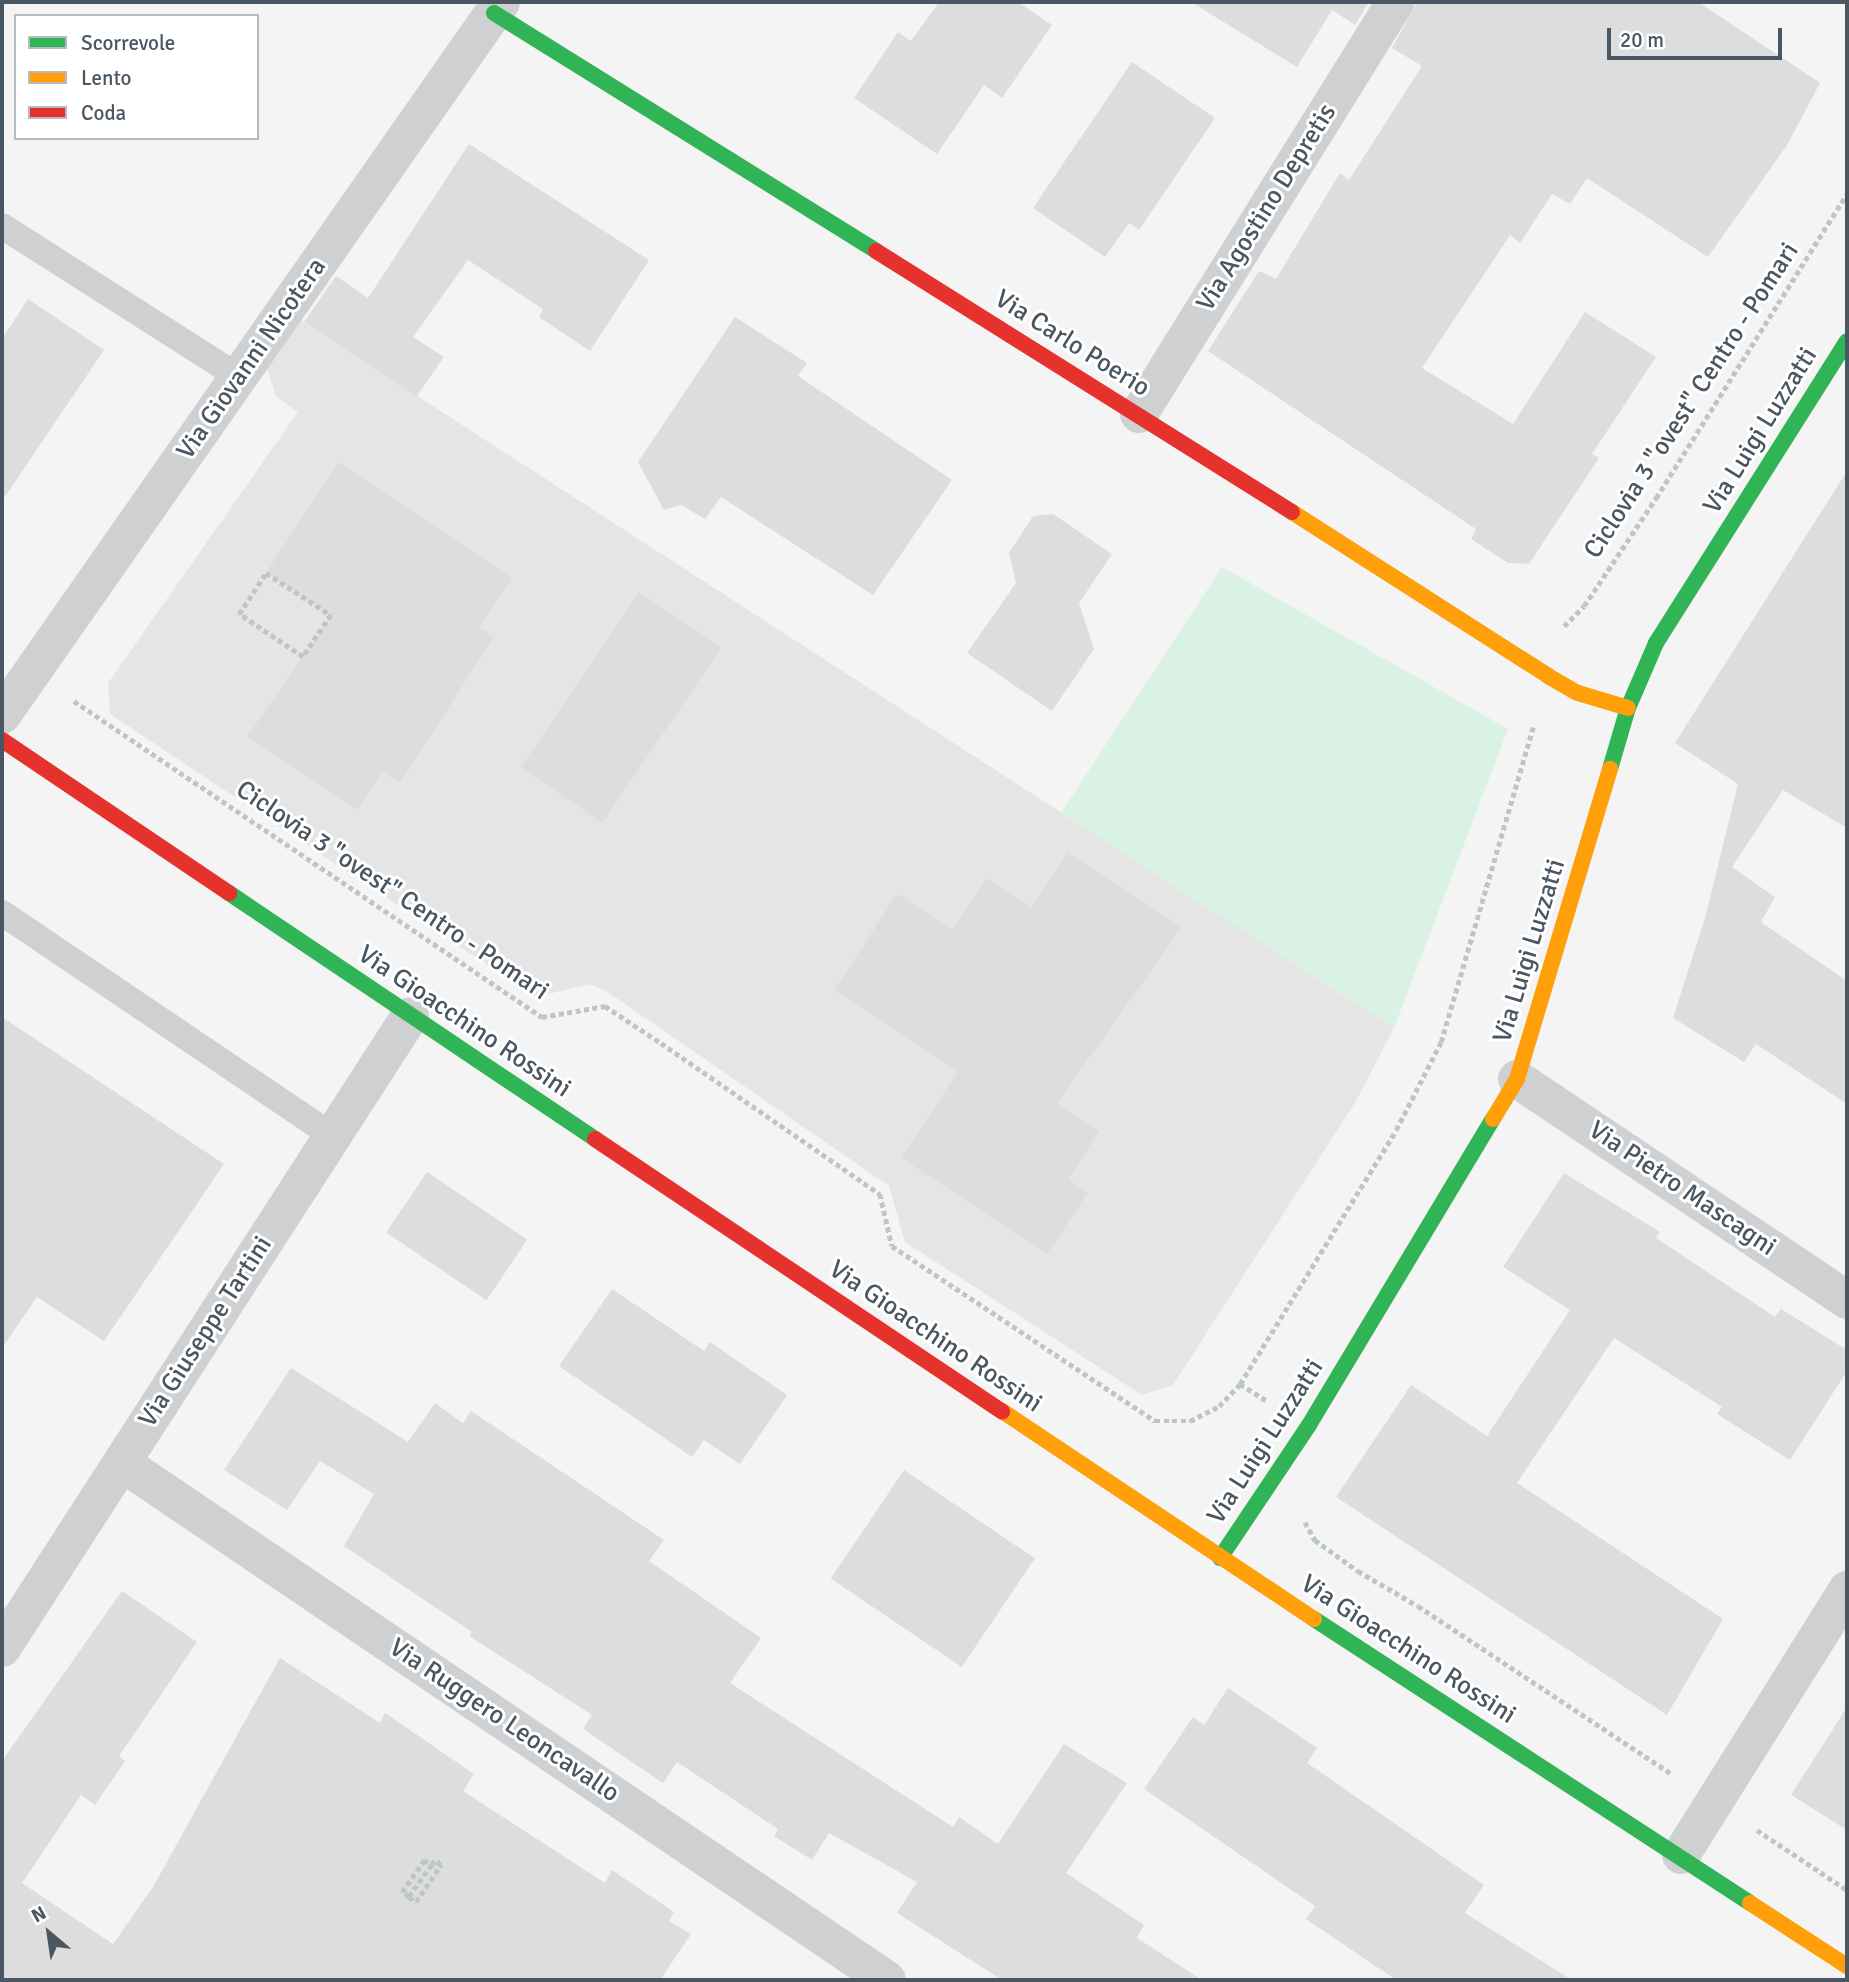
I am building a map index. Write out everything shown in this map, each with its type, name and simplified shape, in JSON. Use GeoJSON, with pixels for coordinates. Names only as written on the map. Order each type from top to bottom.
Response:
{"type":"FeatureCollection","features":[{"type":"Feature","properties":{"kind":"street","name":"Via Agostino Depretis"},"geometry":{"type":"LineString","coordinates":[[1139,414],[1395,2]]}},
{"type":"Feature","properties":{"kind":"street","name":"Via Carlo Poerio"},"geometry":{"type":"LineString","coordinates":[[497,7],[1548,676],[1578,693],[1628,708]]}},
{"type":"Feature","properties":{"kind":"street","name":"Via Giovanni Nicotera"},"geometry":{"type":"LineString","coordinates":[[2,715],[497,7]]}},
{"type":"Feature","properties":{"kind":"street","name":"Via Luigi Luzzatti"},"geometry":{"type":"LineString","coordinates":[[1220,1558],[1309,1425],[1517,1079],[1628,708],[1656,643],[1847,341]]}},
{"type":"Feature","properties":{"kind":"street","name":"Via Gioacchino Rossini"},"geometry":{"type":"LineString","coordinates":[[2,740],[1220,1558],[1847,1966]]}},
{"type":"Feature","properties":{"kind":"street","name":"Via Giuseppe Tartini"},"geometry":{"type":"LineString","coordinates":[[2,1648],[410,1016]]}},
{"type":"Feature","properties":{"kind":"street","name":"Via Pietro Mascagni"},"geometry":{"type":"LineString","coordinates":[[1517,1079],[1847,1300]]}},
{"type":"Feature","properties":{"kind":"street","name":"Via Ruggero Leoncavallo"},"geometry":{"type":"LineString","coordinates":[[122,1463],[887,1980]]}},
{"type":"Feature","properties":{"kind":"street"},"geometry":{"type":"LineString","coordinates":[[1681,1856],[1847,1590]]}},
{"type":"Feature","properties":{"kind":"lane"},"geometry":{"type":"LineString","coordinates":[[2,226],[239,377]]}},
{"type":"Feature","properties":{"kind":"lane"},"geometry":{"type":"LineString","coordinates":[[2,913],[332,1136]]}},
{"type":"Feature","properties":{"kind":"path","name":"Ciclovia 3 \"ovest\" Centro - Pomari"},"geometry":{"type":"LineString","coordinates":[[1564,624],[1584,606],[1656,498],[1847,194]]}},
{"type":"Feature","properties":{"kind":"path"},"geometry":{"type":"LineString","coordinates":[[266,573],[331,615],[303,657],[239,614],[266,573]]}},
{"type":"Feature","properties":{"kind":"path","name":"Ciclovia 3 \"ovest\" Centro - Pomari"},"geometry":{"type":"LineString","coordinates":[[71,698],[542,1017],[605,1006],[661,1043],[880,1194],[892,1247],[1155,1421],[1190,1421],[1219,1406],[1240,1384],[1396,1130],[1441,1042],[1530,738]]}},
{"type":"Feature","properties":{"kind":"path"},"geometry":{"type":"LineString","coordinates":[[1312,1508],[1304,1520],[1315,1540],[1847,1890]]}},
{"type":"Feature","properties":{"kind":"path"},"geometry":{"type":"LineString","coordinates":[[409,1897],[435,1861],[441,1865],[416,1902],[409,1897],[402,1892],[424,1860],[432,1865]]}},
{"type":"Feature","properties":{"kind":"shaded area"},"geometry":{"type":"Polygon","coordinates":[[[300,320],[1394,1028],[1356,1101],[1173,1385],[1142,1395],[905,1242],[889,1186],[606,991],[590,984],[536,997],[110,714],[108,683],[298,412],[276,397],[267,368],[300,320]]]}},
{"type":"Feature","properties":{"kind":"green space"},"geometry":{"type":"Polygon","coordinates":[[[1222,567],[1508,729],[1394,1028],[1061,813],[1222,567]]]}},
{"type":"Feature","properties":{"kind":"building"},"geometry":{"type":"Polygon","coordinates":[[[939,2],[1018,2],[1052,25],[1002,98],[984,85],[937,154],[854,98],[898,32],[911,41],[939,2]]]}},
{"type":"Feature","properties":{"kind":"building"},"geometry":{"type":"Polygon","coordinates":[[[1191,2],[1369,2],[1355,25],[1332,10],[1297,67],[1191,2]]]}},
{"type":"Feature","properties":{"kind":"building"},"geometry":{"type":"Polygon","coordinates":[[[1417,2],[1698,2],[1820,83],[1787,145],[1708,257],[1587,178],[1570,204],[1552,194],[1520,243],[1510,235],[1422,368],[1513,424],[1585,312],[1656,357],[1592,454],[1599,458],[1529,564],[1508,563],[1471,539],[1476,529],[1208,351],[1259,271],[1276,279],[1340,173],[1349,180],[1422,66],[1392,48],[1417,2]]]}},
{"type":"Feature","properties":{"kind":"building"},"geometry":{"type":"Polygon","coordinates":[[[1132,62],[1215,118],[1139,230],[1129,223],[1105,257],[1033,208],[1132,62]]]}},
{"type":"Feature","properties":{"kind":"building"},"geometry":{"type":"Polygon","coordinates":[[[469,144],[649,260],[590,351],[539,317],[543,309],[468,260],[413,337],[444,357],[416,397],[304,322],[336,276],[368,298],[469,144]]]}},
{"type":"Feature","properties":{"kind":"building"},"geometry":{"type":"Polygon","coordinates":[[[28,299],[104,350],[2,501],[2,339],[28,299]]]}},
{"type":"Feature","properties":{"kind":"building"},"geometry":{"type":"Polygon","coordinates":[[[735,317],[807,363],[798,376],[952,480],[873,595],[721,497],[705,519],[681,505],[664,510],[638,462],[735,317]]]}},
{"type":"Feature","properties":{"kind":"building"},"geometry":{"type":"Polygon","coordinates":[[[339,462],[512,578],[479,628],[494,637],[400,783],[383,772],[357,810],[247,737],[331,615],[266,573],[339,462]]]}},
{"type":"Feature","properties":{"kind":"building"},"geometry":{"type":"Polygon","coordinates":[[[1847,471],[1847,828],[1783,790],[1732,867],[1775,897],[1761,922],[1847,981],[1847,1104],[1756,1044],[1744,1062],[1673,1018],[1705,918],[1738,784],[1675,743],[1847,471]]]}},
{"type":"Feature","properties":{"kind":"building"},"geometry":{"type":"Polygon","coordinates":[[[1053,514],[1112,554],[1079,603],[1094,649],[1052,711],[967,653],[1016,583],[1009,553],[1033,516],[1053,514]]]}},
{"type":"Feature","properties":{"kind":"building"},"geometry":{"type":"Polygon","coordinates":[[[639,592],[721,647],[603,823],[520,768],[639,592]]]}},
{"type":"Feature","properties":{"kind":"building"},"geometry":{"type":"Polygon","coordinates":[[[1068,852],[1182,927],[1057,1103],[1099,1131],[1068,1179],[1088,1192],[1047,1254],[901,1158],[958,1071],[834,990],[897,894],[952,930],[987,878],[1032,907],[1068,852]]]}},
{"type":"Feature","properties":{"kind":"building"},"geometry":{"type":"Polygon","coordinates":[[[2,1017],[224,1164],[104,1341],[37,1297],[2,1348],[2,1017]]]}},
{"type":"Feature","properties":{"kind":"building"},"geometry":{"type":"Polygon","coordinates":[[[427,1172],[527,1240],[486,1300],[386,1233],[427,1172]]]}},
{"type":"Feature","properties":{"kind":"building"},"geometry":{"type":"Polygon","coordinates":[[[1564,1173],[1660,1232],[1656,1238],[1775,1317],[1781,1309],[1847,1350],[1847,1371],[1790,1460],[1717,1414],[1722,1407],[1614,1338],[1517,1483],[1723,1619],[1667,1715],[1336,1497],[1411,1385],[1487,1436],[1570,1310],[1503,1267],[1564,1173]]]}},
{"type":"Feature","properties":{"kind":"building"},"geometry":{"type":"Polygon","coordinates":[[[612,1289],[704,1351],[710,1342],[787,1395],[740,1464],[704,1440],[692,1457],[559,1366],[612,1289]]]}},
{"type":"Feature","properties":{"kind":"building"},"geometry":{"type":"Polygon","coordinates":[[[291,1368],[408,1442],[435,1403],[463,1423],[471,1411],[664,1540],[649,1561],[761,1638],[730,1683],[953,1827],[959,1817],[998,1844],[1064,1744],[1127,1783],[1066,1873],[1144,1925],[1137,1938],[1202,1980],[1002,1980],[897,1913],[917,1882],[829,1833],[812,1860],[774,1836],[778,1829],[677,1762],[663,1783],[583,1729],[592,1715],[469,1636],[472,1632],[344,1546],[374,1494],[320,1461],[287,1510],[224,1470],[291,1368]]]}},
{"type":"Feature","properties":{"kind":"building"},"geometry":{"type":"Polygon","coordinates":[[[904,1470],[1035,1558],[962,1667],[831,1579],[904,1470]]]}},
{"type":"Feature","properties":{"kind":"building"},"geometry":{"type":"Polygon","coordinates":[[[122,1591],[197,1642],[119,1756],[125,1761],[95,1805],[81,1795],[22,1883],[113,1944],[153,1887],[280,1658],[380,1723],[385,1713],[474,1774],[463,1791],[605,1883],[612,1870],[674,1912],[669,1921],[691,1934],[660,1980],[2,1980],[2,1761],[122,1591]]]}},
{"type":"Feature","properties":{"kind":"building"},"geometry":{"type":"Polygon","coordinates":[[[1228,1688],[1317,1748],[1307,1763],[1484,1885],[1465,1913],[1572,1980],[1396,1980],[1306,1919],[1315,1906],[1144,1789],[1193,1717],[1204,1725],[1228,1688]]]}},
{"type":"Feature","properties":{"kind":"building"},"geometry":{"type":"Polygon","coordinates":[[[1847,1707],[1847,1830],[1791,1795],[1847,1707]]]}},
{"type":"Feature","properties":{"kind":"traffic: fast"},"geometry":{"type":"LineString","coordinates":[[494,13],[876,251]]}},
{"type":"Feature","properties":{"kind":"traffic: fast"},"geometry":{"type":"LineString","coordinates":[[1610,769],[1628,708],[1656,643],[1847,341]]}},
{"type":"Feature","properties":{"kind":"traffic: fast"},"geometry":{"type":"LineString","coordinates":[[229,893],[595,1139]]}},
{"type":"Feature","properties":{"kind":"traffic: fast"},"geometry":{"type":"LineString","coordinates":[[1220,1558],[1309,1425],[1493,1119]]}},
{"type":"Feature","properties":{"kind":"traffic: fast"},"geometry":{"type":"LineString","coordinates":[[1314,1619],[1750,1903]]}},
{"type":"Feature","properties":{"kind":"traffic: slow"},"geometry":{"type":"LineString","coordinates":[[1292,512],[1548,676],[1578,693],[1628,708]]}},
{"type":"Feature","properties":{"kind":"traffic: slow"},"geometry":{"type":"LineString","coordinates":[[1493,1119],[1517,1079],[1610,769]]}},
{"type":"Feature","properties":{"kind":"traffic: slow"},"geometry":{"type":"LineString","coordinates":[[1002,1411],[1314,1619]]}},
{"type":"Feature","properties":{"kind":"traffic: slow"},"geometry":{"type":"LineString","coordinates":[[1750,1903],[1847,1966]]}},
{"type":"Feature","properties":{"kind":"traffic: jam"},"geometry":{"type":"LineString","coordinates":[[876,251],[1292,512]]}},
{"type":"Feature","properties":{"kind":"traffic: jam"},"geometry":{"type":"LineString","coordinates":[[2,740],[229,893]]}},
{"type":"Feature","properties":{"kind":"traffic: jam"},"geometry":{"type":"LineString","coordinates":[[595,1139],[1002,1411]]}}]}
